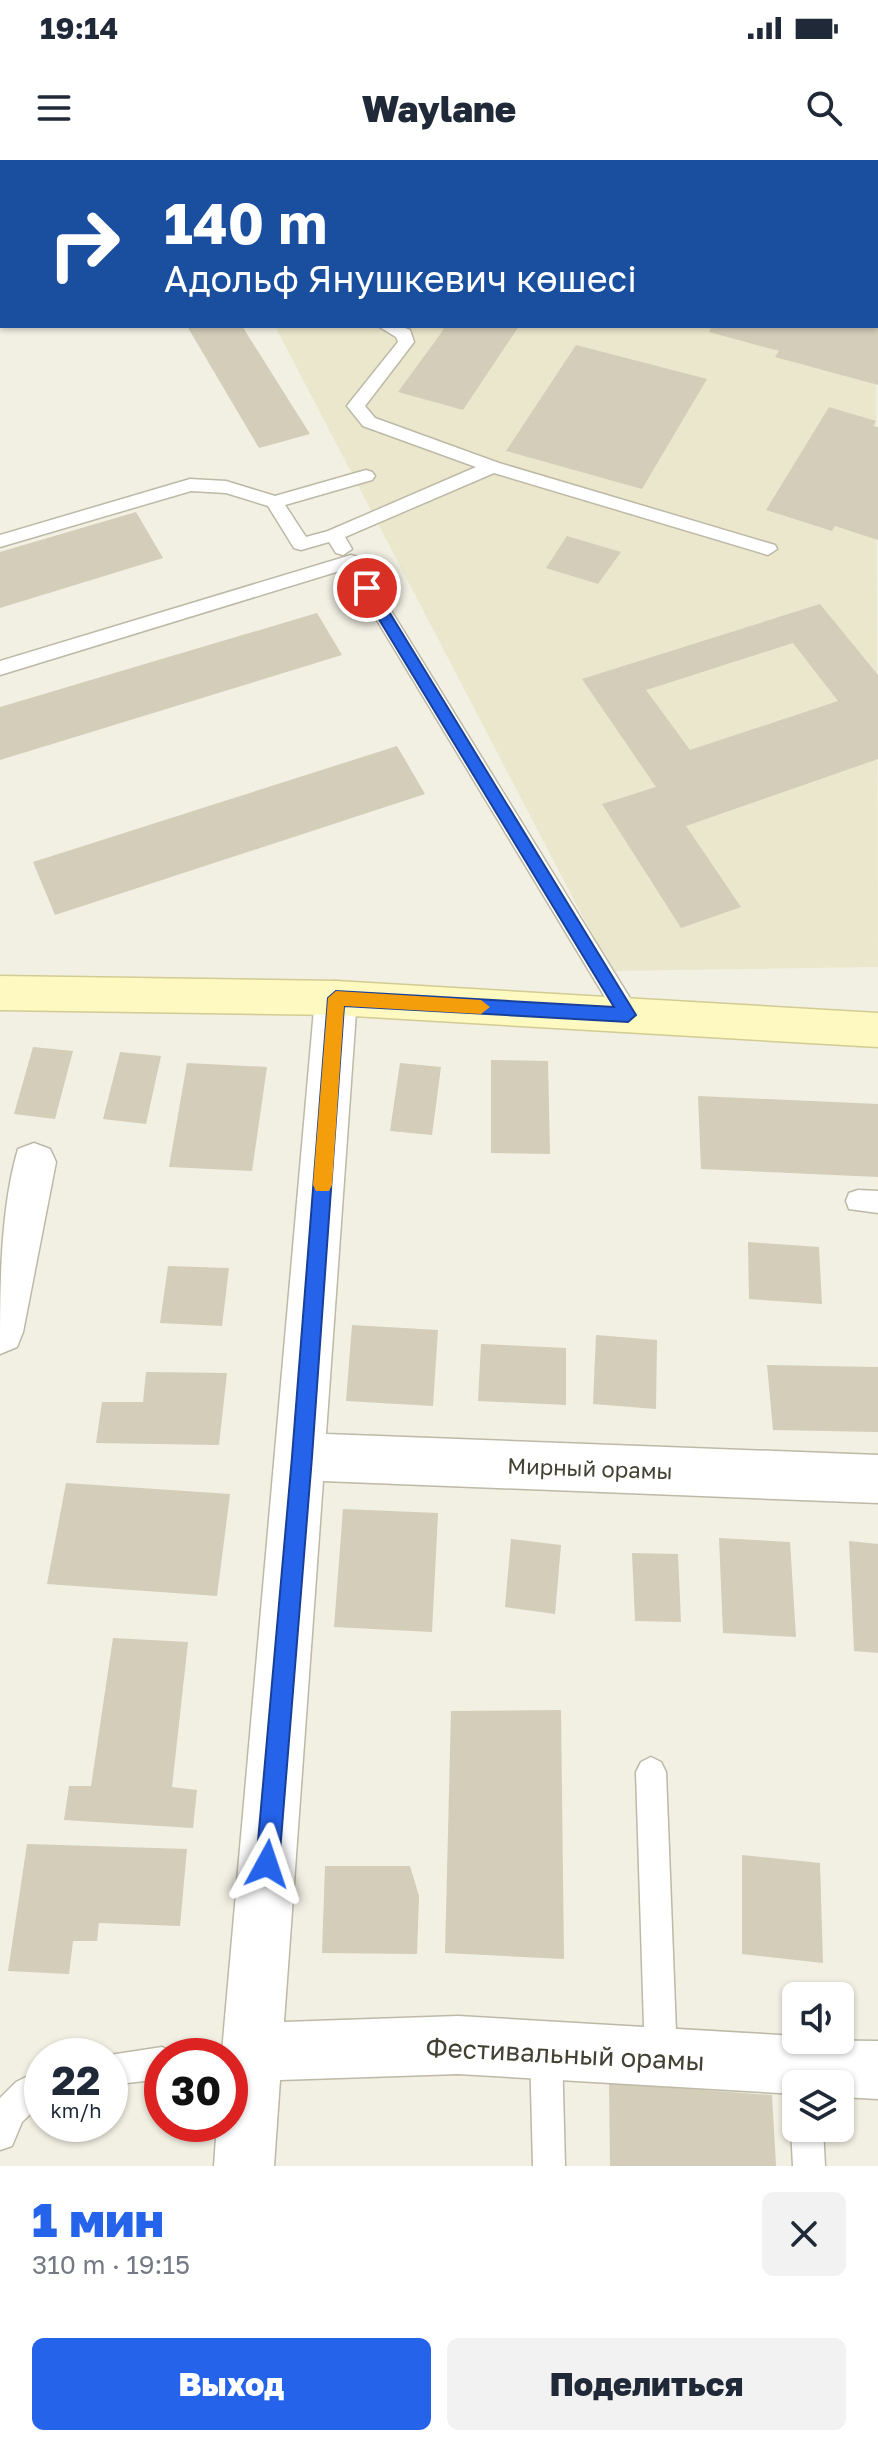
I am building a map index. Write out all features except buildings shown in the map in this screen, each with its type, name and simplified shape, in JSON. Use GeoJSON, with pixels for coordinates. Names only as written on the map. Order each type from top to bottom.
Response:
{"type":"FeatureCollection","features":[{"type":"Feature","properties":{"kind":"street"},"geometry":{"type":"LineString","coordinates":[[0,993],[336,998],[878,1030]]}},
{"type":"Feature","properties":{"kind":"street"},"geometry":{"type":"LineString","coordinates":[[238,2038],[302,1457],[336,998]]}},
{"type":"Feature","properties":{"kind":"street"},"geometry":{"type":"LineString","coordinates":[[0,1332],[34,1162]]}},
{"type":"Feature","properties":{"kind":"street","name":"Мирный орамы"},"geometry":{"type":"LineString","coordinates":[[302,1457],[878,1479]]}},
{"type":"Feature","properties":{"kind":"street","name":"Фестивальный орамы"},"geometry":{"type":"LineString","coordinates":[[248,2054],[458,2045],[661,2058],[782,2073]]}},
{"type":"Feature","properties":{"kind":"street","name":"Фестивальный орамы"},"geometry":{"type":"LineString","coordinates":[[854,2072],[878,2070]]}},
{"type":"Feature","properties":{"kind":"street"},"geometry":{"type":"LineString","coordinates":[[242,2142],[244,2166]]}},
{"type":"Feature","properties":{"kind":"lane"},"geometry":{"type":"LineString","coordinates":[[390,328],[404,334],[406,342],[356,406],[369,422],[493,467],[768,549]]}},
{"type":"Feature","properties":{"kind":"lane"},"geometry":{"type":"LineString","coordinates":[[0,541],[190,485],[226,487],[274,502],[301,544],[334,535],[493,467]]}},
{"type":"Feature","properties":{"kind":"lane"},"geometry":{"type":"LineString","coordinates":[[274,502],[366,476]]}},
{"type":"Feature","properties":{"kind":"lane"},"geometry":{"type":"LineString","coordinates":[[334,535],[628,1015]]}},
{"type":"Feature","properties":{"kind":"lane"},"geometry":{"type":"LineString","coordinates":[[0,668],[351,561]]}},
{"type":"Feature","properties":{"kind":"lane"},"geometry":{"type":"LineString","coordinates":[[651,1772],[661,2058]]}},
{"type":"Feature","properties":{"kind":"lane"},"geometry":{"type":"LineString","coordinates":[[546,2051],[549,2166]]}},
{"type":"Feature","properties":{"kind":"lane"},"geometry":{"type":"LineString","coordinates":[[0,2134],[6,2117],[24,2094]]}},
{"type":"Feature","properties":{"kind":"lane"},"geometry":{"type":"LineString","coordinates":[[808,2142],[809,2166]]}},
{"type":"Feature","properties":{"kind":"shaded area"},"geometry":{"type":"Polygon","coordinates":[[[276,328],[876,328],[878,967],[611,971],[276,328]]]}},
{"type":"Feature","properties":{"kind":"slow traffic"},"geometry":{"type":"LineString","coordinates":[[323,1185],[336,998],[481,1007]]}},
{"type":"Feature","properties":{"kind":"route"},"geometry":{"type":"LineString","coordinates":[[267,1864],[302,1457],[336,998],[628,1015],[367,588]]}}]}
